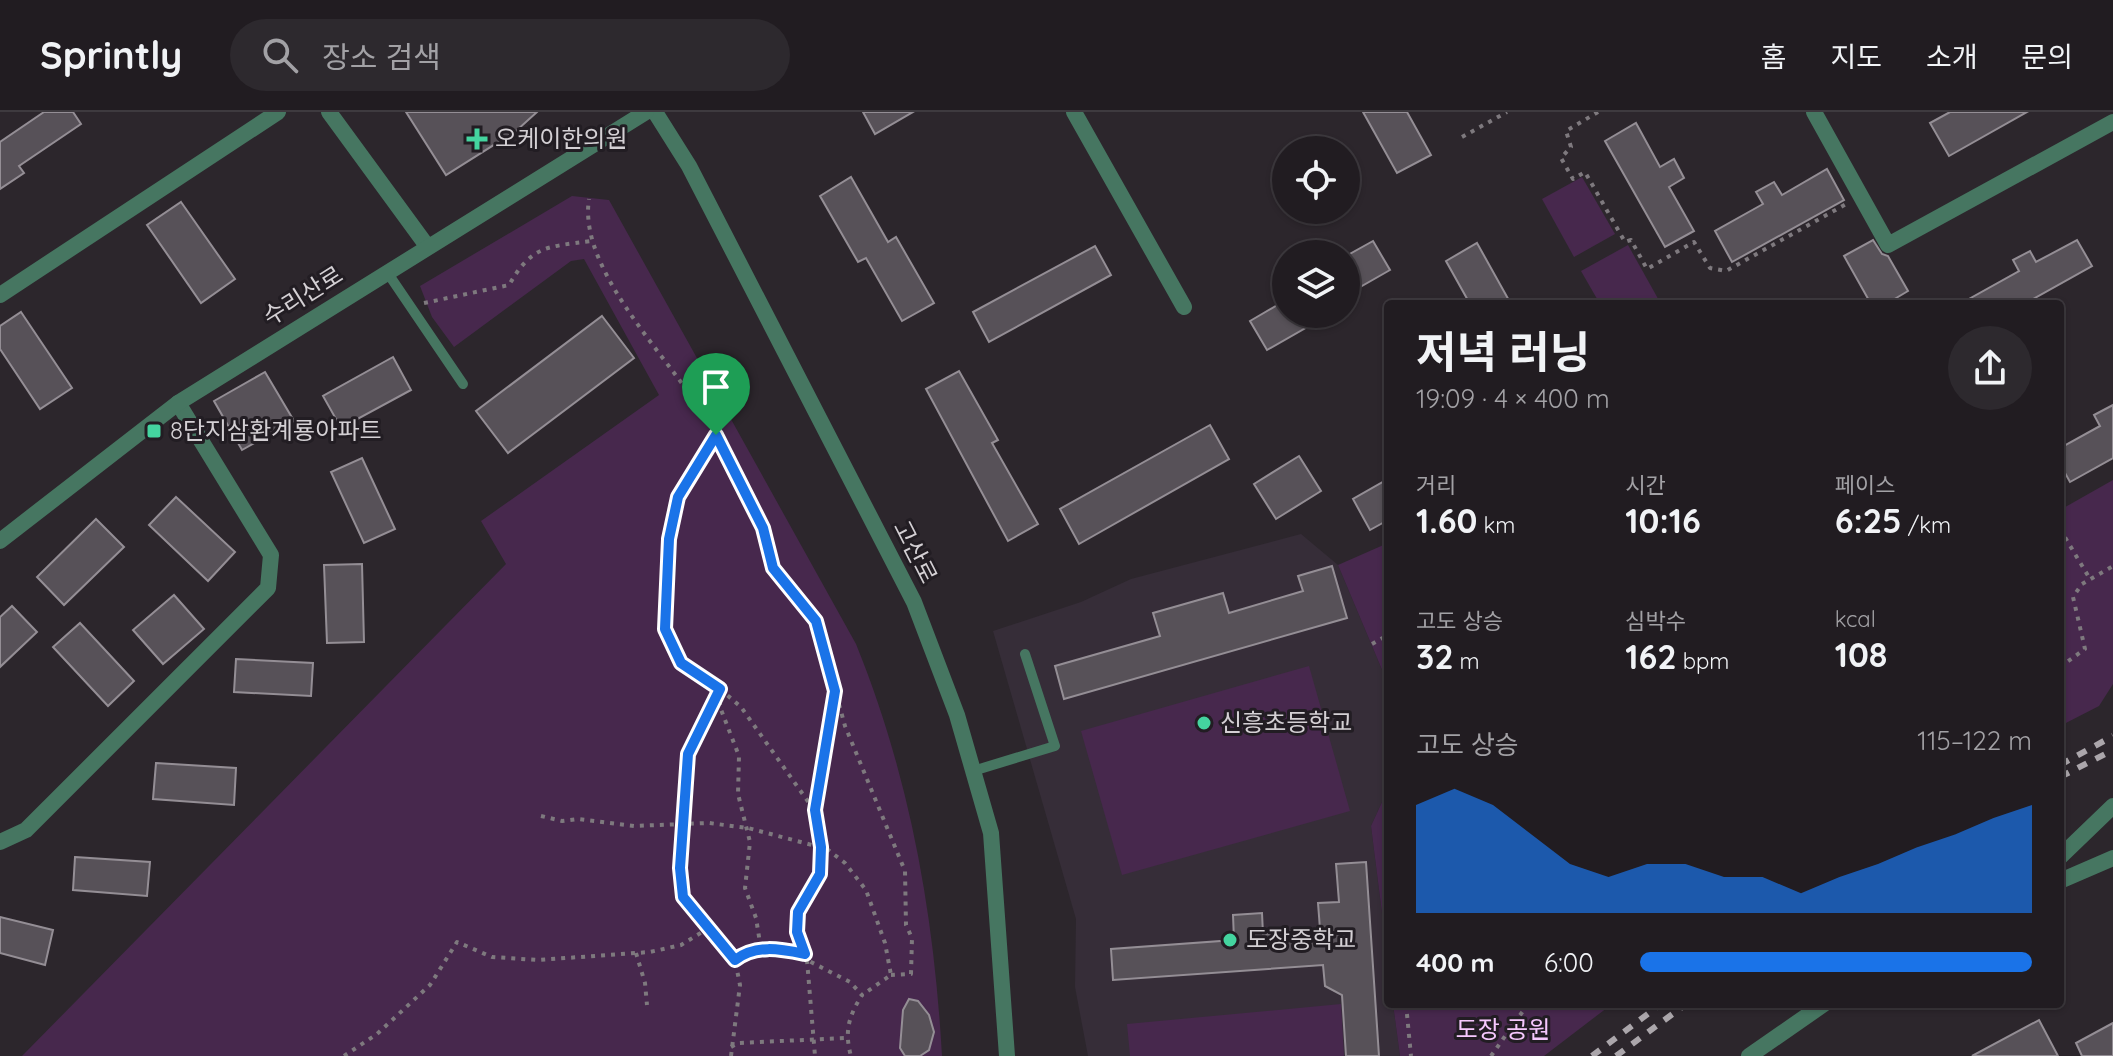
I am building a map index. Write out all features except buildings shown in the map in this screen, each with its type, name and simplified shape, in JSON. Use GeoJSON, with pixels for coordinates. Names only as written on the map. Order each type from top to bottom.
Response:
{"type":"FeatureCollection","features":[{"type":"Feature","properties":{"kind":"street"},"geometry":{"type":"LineString","coordinates":[[0,295],[278,112]]}},
{"type":"Feature","properties":{"kind":"street"},"geometry":{"type":"LineString","coordinates":[[329,112],[427,246]]}},
{"type":"Feature","properties":{"kind":"street","name":"수리산로"},"geometry":{"type":"LineString","coordinates":[[0,541],[178,403],[646,112]]}},
{"type":"Feature","properties":{"kind":"street","name":"고산로"},"geometry":{"type":"LineString","coordinates":[[655,112],[689,166],[914,602],[957,715],[991,833],[1007,1056]]}},
{"type":"Feature","properties":{"kind":"street"},"geometry":{"type":"LineString","coordinates":[[1074,112],[1184,307]]}},
{"type":"Feature","properties":{"kind":"street"},"geometry":{"type":"LineString","coordinates":[[1814,112],[1888,245],[2113,122]]}},
{"type":"Feature","properties":{"kind":"street"},"geometry":{"type":"LineString","coordinates":[[0,842],[26,830],[268,588],[271,555],[178,403]]}},
{"type":"Feature","properties":{"kind":"street"},"geometry":{"type":"LineString","coordinates":[[2064,853],[2113,806]]}},
{"type":"Feature","properties":{"kind":"street"},"geometry":{"type":"LineString","coordinates":[[2064,879],[2113,858]]}},
{"type":"Feature","properties":{"kind":"street"},"geometry":{"type":"LineString","coordinates":[[1749,1056],[1818,1008]]}},
{"type":"Feature","properties":{"kind":"lane"},"geometry":{"type":"LineString","coordinates":[[387,272],[463,384]]}},
{"type":"Feature","properties":{"kind":"lane"},"geometry":{"type":"LineString","coordinates":[[973,771],[1055,746],[1025,654]]}},
{"type":"Feature","properties":{"kind":"path"},"geometry":{"type":"LineString","coordinates":[[1598,112],[1566,131],[1571,147],[1561,158],[1573,179],[1585,172],[1625,242],[1631,240],[1647,269],[1694,242],[1710,268],[1726,271],[1860,196]]}},
{"type":"Feature","properties":{"kind":"path"},"geometry":{"type":"LineString","coordinates":[[1462,137],[1504,113]]}},
{"type":"Feature","properties":{"kind":"path"},"geometry":{"type":"LineString","coordinates":[[589,199],[586,220],[592,241],[655,352],[716,435],[763,528],[773,568],[816,621],[856,756],[905,871],[906,925],[912,938],[911,974],[891,975],[862,995],[849,1016],[846,1038],[851,1056]]}},
{"type":"Feature","properties":{"kind":"path"},"geometry":{"type":"LineString","coordinates":[[410,306],[509,285],[524,258],[554,246],[592,241]]}},
{"type":"Feature","properties":{"kind":"path"},"geometry":{"type":"LineString","coordinates":[[716,435],[678,497],[669,539],[665,629],[681,663],[741,707],[815,810]]}},
{"type":"Feature","properties":{"kind":"path"},"geometry":{"type":"LineString","coordinates":[[2064,536],[2090,579]]}},
{"type":"Feature","properties":{"kind":"path"},"geometry":{"type":"LineString","coordinates":[[2064,664],[2085,649],[2073,597],[2090,579],[2113,566]]}},
{"type":"Feature","properties":{"kind":"path"},"geometry":{"type":"LineString","coordinates":[[1372,644],[1384,637]]}},
{"type":"Feature","properties":{"kind":"path"},"geometry":{"type":"LineString","coordinates":[[720,689],[688,754],[683,792],[683,897],[735,960],[740,985],[731,1056]]}},
{"type":"Feature","properties":{"kind":"path"},"geometry":{"type":"LineString","coordinates":[[720,689],[720,707],[739,756],[738,794],[748,828],[750,854],[745,888],[756,918],[761,949]]}},
{"type":"Feature","properties":{"kind":"path"},"geometry":{"type":"LineString","coordinates":[[815,1056],[806,957],[797,932],[798,912],[820,874],[821,847],[815,810],[835,691]]}},
{"type":"Feature","properties":{"kind":"path"},"geometry":{"type":"LineString","coordinates":[[541,816],[562,821],[578,819],[634,826],[709,823],[748,828],[821,847],[845,863],[866,890],[885,943],[891,975]]}},
{"type":"Feature","properties":{"kind":"path"},"geometry":{"type":"LineString","coordinates":[[344,1056],[377,1034],[430,985],[457,942],[492,957],[522,959],[636,953],[681,945],[707,929]]}},
{"type":"Feature","properties":{"kind":"path"},"geometry":{"type":"LineString","coordinates":[[735,960],[745,953],[761,949],[806,957],[850,982],[862,995]]}},
{"type":"Feature","properties":{"kind":"path"},"geometry":{"type":"LineString","coordinates":[[636,953],[645,983],[647,1005]]}},
{"type":"Feature","properties":{"kind":"path"},"geometry":{"type":"LineString","coordinates":[[1406,1008],[1411,1056]]}},
{"type":"Feature","properties":{"kind":"path"},"geometry":{"type":"LineString","coordinates":[[1491,1056],[1525,1008]]}},
{"type":"Feature","properties":{"kind":"path"},"geometry":{"type":"LineString","coordinates":[[731,1047],[738,1043],[846,1038]]}},
{"type":"Feature","properties":{"kind":"shaded area","name":"신흥초등학교"},"geometry":{"type":"Polygon","coordinates":[[[1301,534],[1338,565],[1384,674],[1384,798],[1371,826],[1384,929],[1384,1008],[1394,1008],[1400,1056],[1088,1056],[1075,987],[1076,919],[993,631],[1081,602],[1131,579],[1301,534]]]}},
{"type":"Feature","properties":{"kind":"green space"},"geometry":{"type":"Polygon","coordinates":[[[1582,177],[1615,234],[1574,257],[1542,199],[1582,177]]]}},
{"type":"Feature","properties":{"kind":"green space"},"geometry":{"type":"Polygon","coordinates":[[[572,196],[609,200],[856,644],[891,745],[916,847],[933,950],[942,1056],[22,1056],[506,564],[481,521],[659,395],[584,259],[571,261],[454,347],[432,317],[420,286],[572,196]]]}},
{"type":"Feature","properties":{"kind":"green space"},"geometry":{"type":"Polygon","coordinates":[[[1628,245],[1659,300],[1598,300],[1581,271],[1628,245]]]}},
{"type":"Feature","properties":{"kind":"green space"},"geometry":{"type":"Polygon","coordinates":[[[2113,480],[2113,684],[2099,706],[2064,724],[2064,508],[2113,480]]]}},
{"type":"Feature","properties":{"kind":"green space"},"geometry":{"type":"Polygon","coordinates":[[[1384,545],[1384,674],[1338,565],[1384,545]]]}},
{"type":"Feature","properties":{"kind":"green space"},"geometry":{"type":"Polygon","coordinates":[[[1309,666],[1350,811],[1122,875],[1081,731],[1309,666]]]}},
{"type":"Feature","properties":{"kind":"green space"},"geometry":{"type":"Polygon","coordinates":[[[1384,798],[1384,929],[1371,826],[1384,798]]]}},
{"type":"Feature","properties":{"kind":"green space"},"geometry":{"type":"Polygon","coordinates":[[[1341,1004],[1344,1056],[1130,1056],[1127,1024],[1341,1004]]]}},
{"type":"Feature","properties":{"kind":"green space","name":"도장 공원"},"geometry":{"type":"Polygon","coordinates":[[[1394,1008],[1607,1008],[1544,1056],[1400,1056],[1394,1008]]]}},
{"type":"Feature","properties":{"kind":"railway"},"geometry":{"type":"LineString","coordinates":[[2064,763],[2113,736]]}},
{"type":"Feature","properties":{"kind":"railway"},"geometry":{"type":"LineString","coordinates":[[2064,775],[2113,750]]}},
{"type":"Feature","properties":{"kind":"railway"},"geometry":{"type":"LineString","coordinates":[[1592,1056],[1656,1008]]}},
{"type":"Feature","properties":{"kind":"railway"},"geometry":{"type":"LineString","coordinates":[[1616,1056],[1681,1008]]}},
{"type":"Feature","properties":{"kind":"place","name":"오케이한의원"},"geometry":{"type":"Point","coordinates":[477,139]}},
{"type":"Feature","properties":{"kind":"place","name":"8단지삼환계룡아파트"},"geometry":{"type":"Point","coordinates":[154,431]}},
{"type":"Feature","properties":{"kind":"place","name":"신흥초등학교"},"geometry":{"type":"Point","coordinates":[1204,723]}},
{"type":"Feature","properties":{"kind":"place","name":"도장중학교"},"geometry":{"type":"Point","coordinates":[1230,940]}},
{"type":"Feature","properties":{"kind":"route"},"geometry":{"type":"LineString","coordinates":[[716,435],[763,528],[773,568],[816,621],[835,691],[815,810],[821,847],[820,874],[798,912],[797,932],[805,954],[783,949],[758,949],[735,960],[683,897],[680,868],[688,754],[720,689],[681,663],[665,629],[667,564],[678,497],[688,476],[716,435]]}}]}
